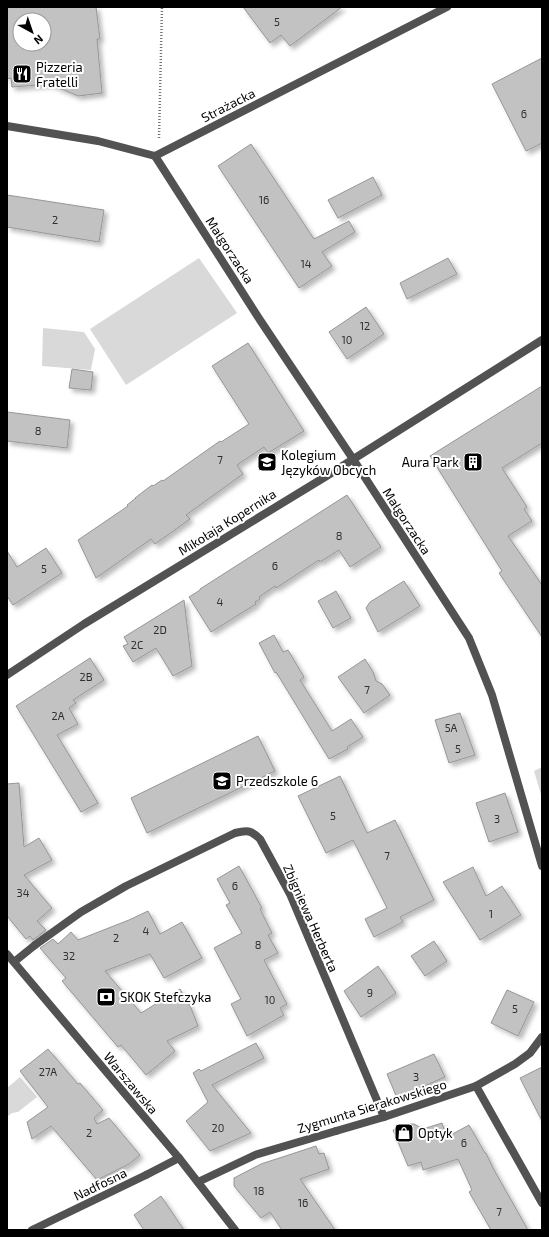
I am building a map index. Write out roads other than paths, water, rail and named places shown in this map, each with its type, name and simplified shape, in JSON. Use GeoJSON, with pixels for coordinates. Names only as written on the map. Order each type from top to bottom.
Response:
{"type":"FeatureCollection","features":[{"type":"Feature","properties":{"kind":"street","name":"Strażacka"},"geometry":{"type":"LineString","coordinates":[[155,156],[447,7]]}},
{"type":"Feature","properties":{"kind":"street"},"geometry":{"type":"LineString","coordinates":[[7,126],[98,141],[155,156]]}},
{"type":"Feature","properties":{"kind":"street","name":"Małgorzacka"},"geometry":{"type":"LineString","coordinates":[[155,156],[260,320],[353,459],[469,638],[492,695],[542,866]]}},
{"type":"Feature","properties":{"kind":"street","name":"Mikołaja Kopernika"},"geometry":{"type":"LineString","coordinates":[[7,675],[84,624],[353,459],[542,340]]}},
{"type":"Feature","properties":{"kind":"street","name":"Zbigniewa Herberta"},"geometry":{"type":"LineString","coordinates":[[14,962],[81,912],[126,886],[235,833],[244,830],[253,832],[260,839],[290,894],[384,1117]]}},
{"type":"Feature","properties":{"kind":"street","name":"Warszawska"},"geometry":{"type":"LineString","coordinates":[[7,954],[179,1158],[235,1230]]}},
{"type":"Feature","properties":{"kind":"street","name":"Zygmunta Sierakowskiego"},"geometry":{"type":"LineString","coordinates":[[198,1182],[255,1155],[384,1117],[476,1086],[515,1064],[530,1053],[542,1037]]}},
{"type":"Feature","properties":{"kind":"street"},"geometry":{"type":"LineString","coordinates":[[476,1086],[542,1203]]}},
{"type":"Feature","properties":{"kind":"street","name":"Nadfosna"},"geometry":{"type":"LineString","coordinates":[[32,1230],[179,1158]]}},
{"type":"Feature","properties":{"kind":"place","name":"Pizzeria Fratelli"},"geometry":{"type":"Point","coordinates":[22,74]}},
{"type":"Feature","properties":{"kind":"place","name":"Kolegium Języków Obcych"},"geometry":{"type":"Point","coordinates":[267,462]}},
{"type":"Feature","properties":{"kind":"place","name":"Aura Park"},"geometry":{"type":"Point","coordinates":[473,462]}},
{"type":"Feature","properties":{"kind":"place","name":"Przedszkole 6"},"geometry":{"type":"Point","coordinates":[222,781]}},
{"type":"Feature","properties":{"kind":"place","name":"SKOK Stefczyka"},"geometry":{"type":"Point","coordinates":[106,997]}},
{"type":"Feature","properties":{"kind":"place","name":"Optyk"},"geometry":{"type":"Point","coordinates":[404,1133]}}]}
